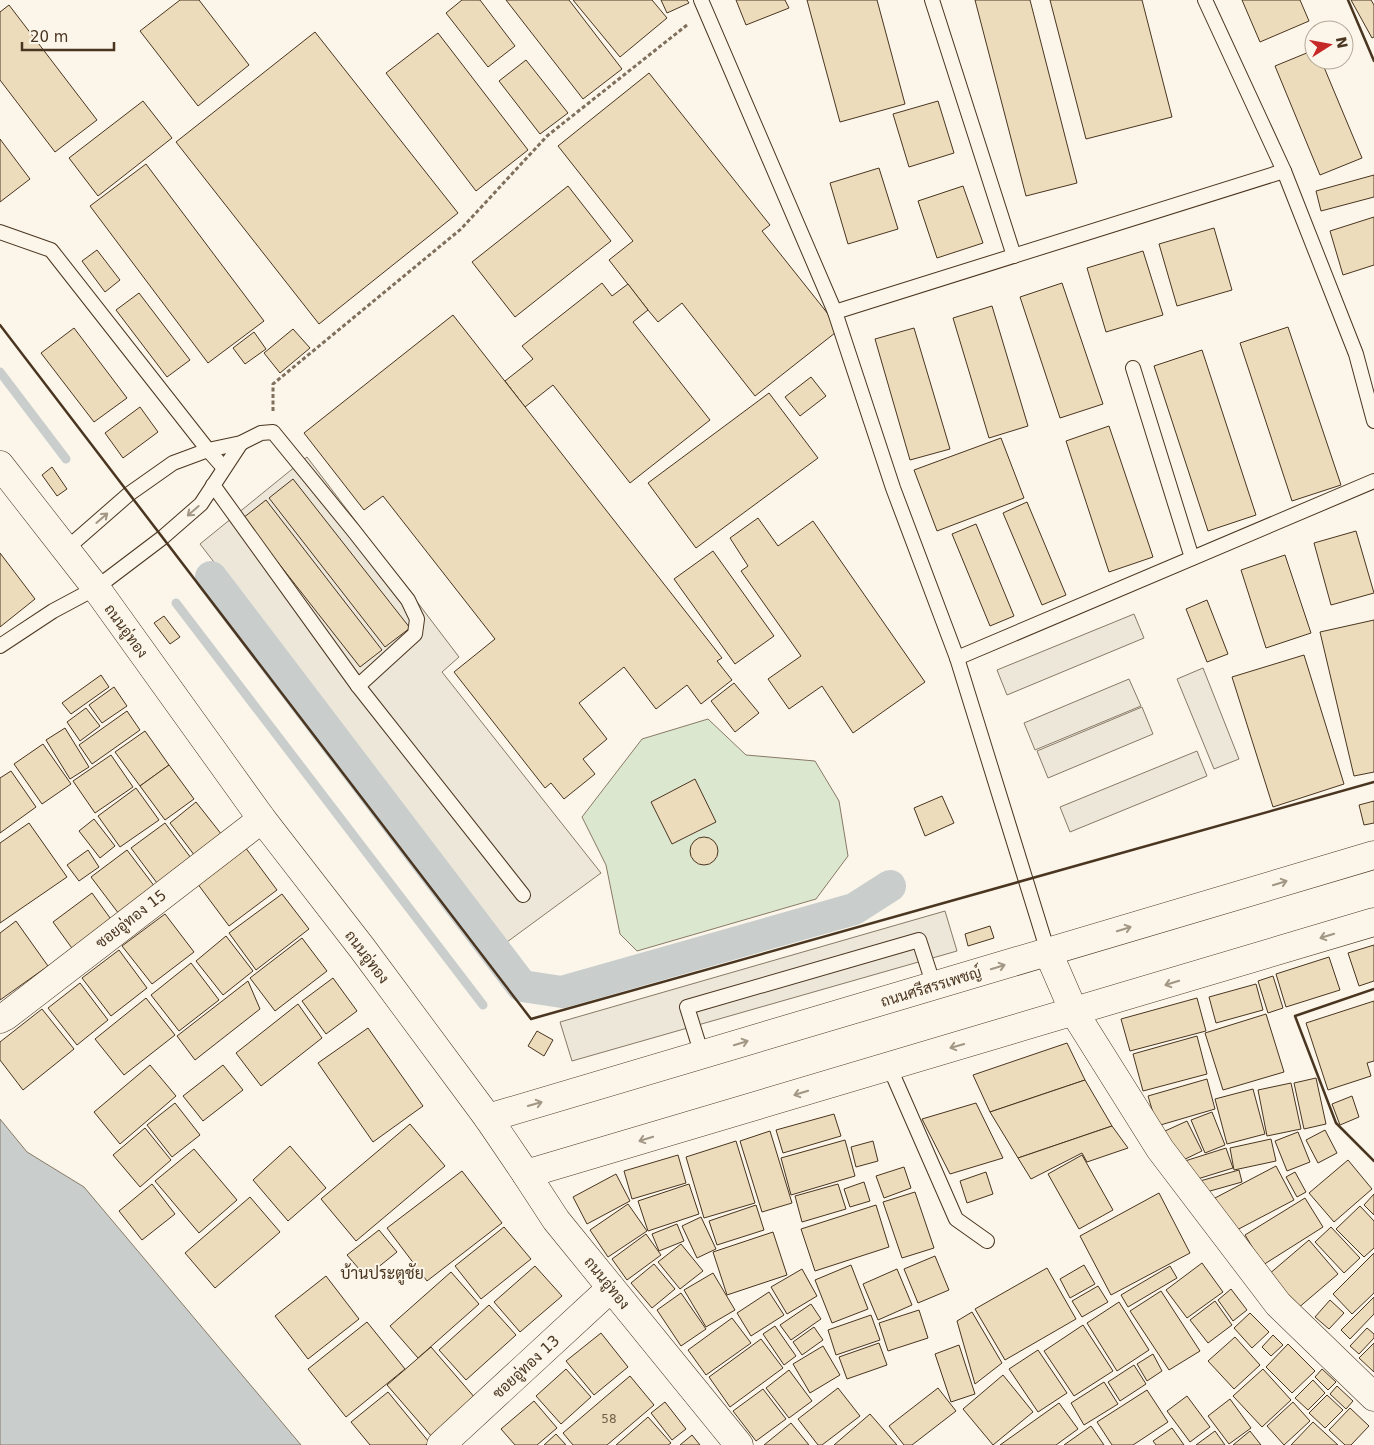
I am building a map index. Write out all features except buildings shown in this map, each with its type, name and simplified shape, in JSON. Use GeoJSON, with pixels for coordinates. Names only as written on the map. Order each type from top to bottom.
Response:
{"type":"FeatureCollection","features":[{"type":"Feature","properties":{"kind":"main road","name":"ถนนอู่ทอง"},"geometry":{"type":"LineString","coordinates":[[0,465],[96,588],[262,819],[362,948],[488,1118],[554,1217],[739,1445]]}},
{"type":"Feature","properties":{"kind":"main road","name":"ซอยอู่ทอง 15"},"geometry":{"type":"LineString","coordinates":[[0,1019],[262,819]]}},
{"type":"Feature","properties":{"kind":"main road","name":"ถนนศรีสรรเพชญ์"},"geometry":{"type":"LineString","coordinates":[[488,1118],[1374,855]]}},
{"type":"Feature","properties":{"kind":"main road"},"geometry":{"type":"LineString","coordinates":[[526,1174],[1374,922]]}},
{"type":"Feature","properties":{"kind":"main road"},"geometry":{"type":"LineString","coordinates":[[1048,952],[1074,1012],[1160,1149],[1278,1304],[1374,1397]]}},
{"type":"Feature","properties":{"kind":"main road","name":"ซอยอู่ทอง 13"},"geometry":{"type":"LineString","coordinates":[[441,1445],[611,1288]]}},
{"type":"Feature","properties":{"kind":"lane"},"geometry":{"type":"LineString","coordinates":[[932,0],[1014,256]]}},
{"type":"Feature","properties":{"kind":"lane"},"geometry":{"type":"LineString","coordinates":[[1205,0],[1284,171],[1356,354],[1374,421]]}},
{"type":"Feature","properties":{"kind":"lane"},"geometry":{"type":"LineString","coordinates":[[703,5],[836,312],[894,488],[957,658],[1048,952]]}},
{"type":"Feature","properties":{"kind":"lane"},"geometry":{"type":"LineString","coordinates":[[836,312],[1284,171]]}},
{"type":"Feature","properties":{"kind":"lane"},"geometry":{"type":"LineString","coordinates":[[0,232],[51,250],[224,468]]}},
{"type":"Feature","properties":{"kind":"lane"},"geometry":{"type":"LineString","coordinates":[[1133,368],[1192,558]]}},
{"type":"Feature","properties":{"kind":"lane"},"geometry":{"type":"LineString","coordinates":[[65,550],[129,494],[173,463],[208,450],[241,443],[261,434],[273,432],[408,600],[417,619],[415,634],[358,686]]}},
{"type":"Feature","properties":{"kind":"lane"},"geometry":{"type":"LineString","coordinates":[[0,646],[53,611],[96,588],[162,538],[201,504],[241,443]]}},
{"type":"Feature","properties":{"kind":"lane"},"geometry":{"type":"LineString","coordinates":[[957,658],[1374,481]]}},
{"type":"Feature","properties":{"kind":"lane"},"geometry":{"type":"LineString","coordinates":[[213,485],[358,686],[523,895]]}},
{"type":"Feature","properties":{"kind":"lane"},"geometry":{"type":"LineString","coordinates":[[702,1055],[687,1007],[919,940],[934,986]]}},
{"type":"Feature","properties":{"kind":"lane"},"geometry":{"type":"LineString","coordinates":[[889,1066],[956,1219],[986,1242]]}},
{"type":"Feature","properties":{"kind":"path"},"geometry":{"type":"LineString","coordinates":[[273,432],[273,384],[461,229],[547,136],[703,5]]}},
{"type":"Feature","properties":{"kind":"green space"},"geometry":{"type":"Polygon","coordinates":[[[708,719],[746,755],[815,761],[839,801],[848,856],[816,899],[637,951],[620,934],[606,865],[582,817],[642,739],[708,719]]]}},
{"type":"Feature","properties":{"kind":"shaded area"},"geometry":{"type":"Polygon","coordinates":[[[307,457],[459,657],[442,672],[601,873],[507,942],[200,544],[307,457]]]}},
{"type":"Feature","properties":{"kind":"shaded area"},"geometry":{"type":"Polygon","coordinates":[[[1134,614],[1144,638],[1007,695],[997,670],[1134,614]]]}},
{"type":"Feature","properties":{"kind":"shaded area"},"geometry":{"type":"Polygon","coordinates":[[[1203,668],[1239,759],[1214,769],[1177,679],[1203,668]]]}},
{"type":"Feature","properties":{"kind":"shaded area"},"geometry":{"type":"Polygon","coordinates":[[[1129,679],[1141,706],[1035,750],[1024,723],[1129,679]]]}},
{"type":"Feature","properties":{"kind":"shaded area"},"geometry":{"type":"Polygon","coordinates":[[[1142,707],[1153,734],[1048,778],[1037,751],[1142,707]]]}},
{"type":"Feature","properties":{"kind":"shaded area"},"geometry":{"type":"Polygon","coordinates":[[[1197,751],[1207,776],[1070,832],[1060,807],[1197,751]]]}},
{"type":"Feature","properties":{"kind":"shaded area"},"geometry":{"type":"Polygon","coordinates":[[[945,911],[957,951],[572,1061],[560,1022],[945,911]]]}},
{"type":"Feature","properties":{"kind":"shaded area"},"geometry":{"type":"Polygon","coordinates":[[[0,1119],[27,1152],[84,1187],[301,1445],[0,1445],[0,1119]]]}},
{"type":"Feature","properties":{"kind":"waterway"},"geometry":{"type":"LineString","coordinates":[[0,372],[66,459]]}},
{"type":"Feature","properties":{"kind":"waterway"},"geometry":{"type":"LineString","coordinates":[[211,577],[522,986],[562,992],[854,909],[890,886]]}},
{"type":"Feature","properties":{"kind":"waterway"},"geometry":{"type":"LineString","coordinates":[[176,603],[483,1005]]}},
{"type":"Feature","properties":{"kind":"wall"},"geometry":{"type":"LineString","coordinates":[[1348,0],[1374,61]]}},
{"type":"Feature","properties":{"kind":"wall"},"geometry":{"type":"LineString","coordinates":[[0,325],[531,1019],[1374,782]]}},
{"type":"Feature","properties":{"kind":"wall"},"geometry":{"type":"LineString","coordinates":[[1374,989],[1295,1016],[1336,1123],[1374,1161]]}},
{"type":"Feature","properties":{"kind":"district","name":"บ้านประตูชัย"},"geometry":{"type":"Point","coordinates":[382,1273]}}]}
